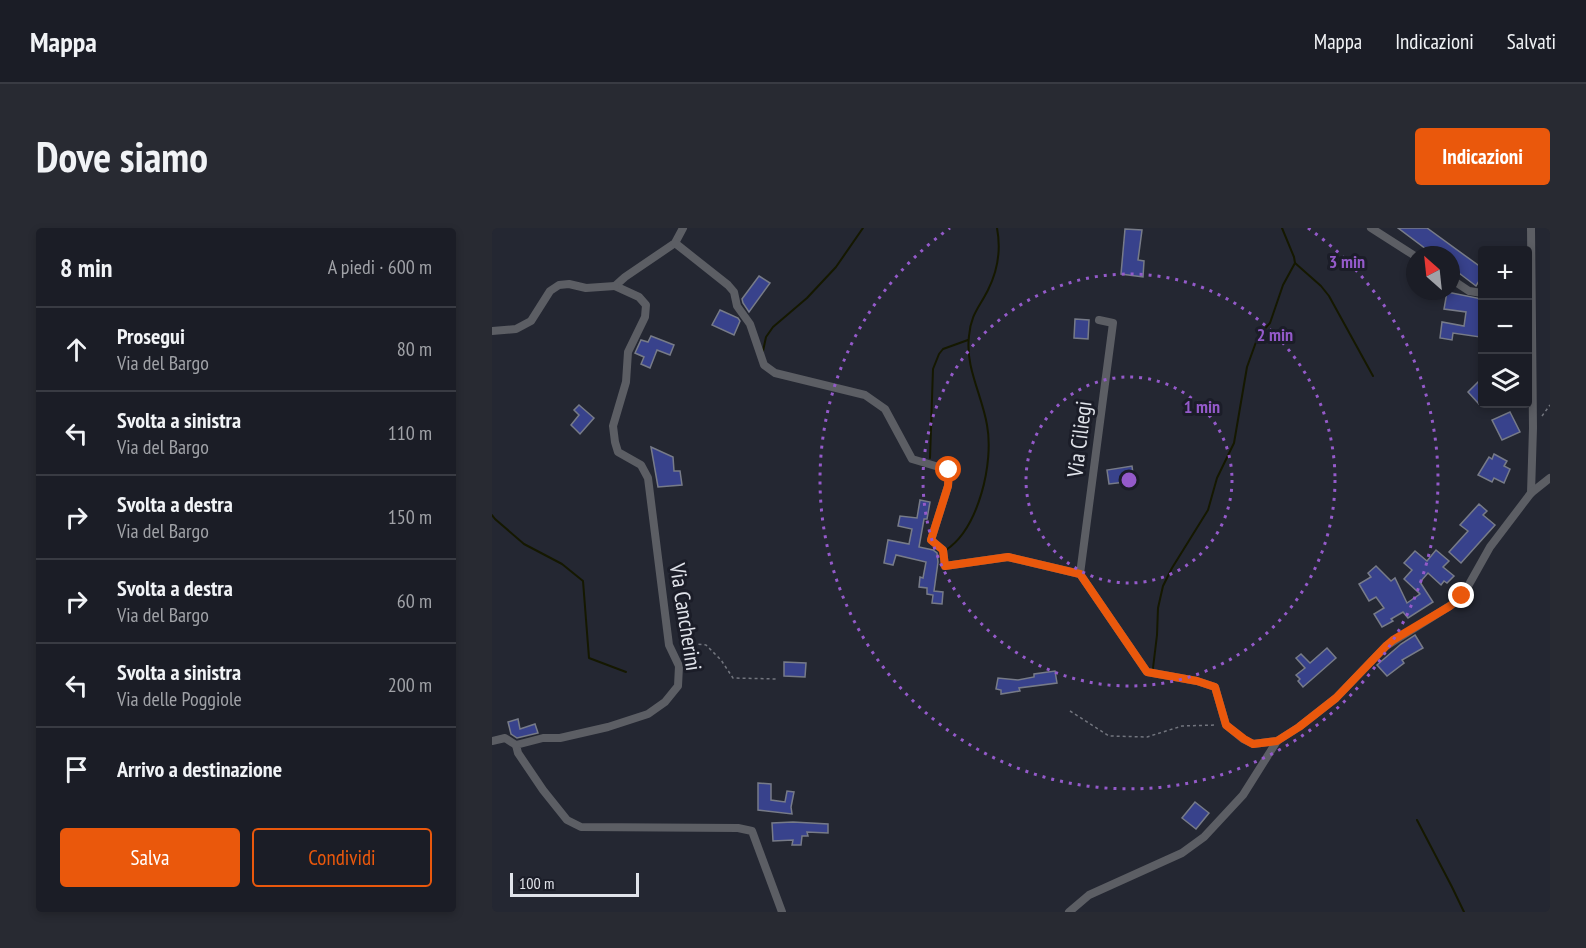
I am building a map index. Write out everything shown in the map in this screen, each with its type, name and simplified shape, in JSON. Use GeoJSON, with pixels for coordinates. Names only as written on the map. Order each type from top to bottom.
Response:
{"type":"FeatureCollection","features":[{"type":"Feature","properties":{"kind":"street"},"geometry":{"type":"LineString","coordinates":[[492,331],[516,329],[531,321],[550,291],[559,285],[569,284],[586,288],[615,286],[675,243],[684,228]]}},
{"type":"Feature","properties":{"kind":"street"},"geometry":{"type":"LineString","coordinates":[[1371,228],[1406,250]]}},
{"type":"Feature","properties":{"kind":"street"},"geometry":{"type":"LineString","coordinates":[[1531,228],[1531,246]]}},
{"type":"Feature","properties":{"kind":"street"},"geometry":{"type":"LineString","coordinates":[[675,243],[734,292],[737,306],[750,324],[764,365],[775,372],[865,395],[885,409],[912,459],[949,470],[948,486],[931,540],[943,550],[945,566],[1008,557],[1080,574],[1147,672],[1197,681],[1215,687],[1226,725],[1253,744],[1277,741]]}},
{"type":"Feature","properties":{"kind":"street"},"geometry":{"type":"LineString","coordinates":[[1460,285],[1469,291],[1478,292]]}},
{"type":"Feature","properties":{"kind":"street","name":"Via Cancherini"},"geometry":{"type":"LineString","coordinates":[[516,745],[608,727],[648,714],[665,702],[678,686],[679,666],[669,645],[648,478],[641,465],[618,452],[613,426],[626,382],[628,352],[645,317],[646,305],[639,297],[615,286]]}},
{"type":"Feature","properties":{"kind":"street"},"geometry":{"type":"LineString","coordinates":[[1530,300],[1532,493]]}},
{"type":"Feature","properties":{"kind":"street","name":"Via Ciliegi"},"geometry":{"type":"LineString","coordinates":[[1080,574],[1113,323],[1099,320]]}},
{"type":"Feature","properties":{"kind":"street"},"geometry":{"type":"LineString","coordinates":[[1069,912],[1089,894],[1182,853],[1204,837],[1243,795],[1277,741],[1336,698],[1393,640],[1456,602],[1467,588],[1490,547],[1532,493],[1550,478]]}},
{"type":"Feature","properties":{"kind":"street"},"geometry":{"type":"LineString","coordinates":[[492,741],[505,738],[516,745],[518,753],[543,790],[567,820],[581,827],[727,827],[752,831],[782,912]]}},
{"type":"Feature","properties":{"kind":"path"},"geometry":{"type":"LineString","coordinates":[[672,650],[696,644],[706,645],[721,660],[733,678],[778,679]]}},
{"type":"Feature","properties":{"kind":"path"},"geometry":{"type":"LineString","coordinates":[[1070,711],[1109,736],[1147,737],[1182,726],[1226,725]]}},
{"type":"Feature","properties":{"kind":"building"},"geometry":{"type":"Polygon","coordinates":[[[1398,228],[1427,228],[1452,246],[1422,246],[1398,228]]]}},
{"type":"Feature","properties":{"kind":"building"},"geometry":{"type":"Polygon","coordinates":[[[1125,229],[1142,230],[1138,260],[1144,261],[1143,277],[1121,274],[1125,229]]]}},
{"type":"Feature","properties":{"kind":"building"},"geometry":{"type":"Polygon","coordinates":[[[1460,252],[1478,265],[1476,286],[1460,274],[1460,252]]]}},
{"type":"Feature","properties":{"kind":"building"},"geometry":{"type":"Polygon","coordinates":[[[759,276],[770,283],[749,312],[742,299],[759,276]]]}},
{"type":"Feature","properties":{"kind":"building"},"geometry":{"type":"Polygon","coordinates":[[[1460,295],[1478,298],[1478,337],[1453,333],[1452,340],[1440,338],[1442,322],[1464,326],[1466,312],[1444,309],[1446,300],[1460,300],[1460,295]]]}},
{"type":"Feature","properties":{"kind":"building"},"geometry":{"type":"Polygon","coordinates":[[[720,310],[740,321],[734,335],[712,325],[720,310]]]}},
{"type":"Feature","properties":{"kind":"building"},"geometry":{"type":"Polygon","coordinates":[[[1075,319],[1089,320],[1088,339],[1074,338],[1075,319]]]}},
{"type":"Feature","properties":{"kind":"building"},"geometry":{"type":"Polygon","coordinates":[[[651,336],[674,345],[670,355],[657,350],[650,368],[641,364],[644,357],[635,353],[641,340],[648,342],[651,336]]]}},
{"type":"Feature","properties":{"kind":"building"},"geometry":{"type":"Polygon","coordinates":[[[1478,382],[1478,403],[1468,392],[1478,382]]]}},
{"type":"Feature","properties":{"kind":"building"},"geometry":{"type":"Polygon","coordinates":[[[579,405],[594,418],[580,434],[571,425],[579,415],[574,410],[579,405]]]}},
{"type":"Feature","properties":{"kind":"building"},"geometry":{"type":"Polygon","coordinates":[[[1510,412],[1520,432],[1502,440],[1492,420],[1510,412]]]}},
{"type":"Feature","properties":{"kind":"building"},"geometry":{"type":"Polygon","coordinates":[[[651,447],[673,457],[674,471],[680,471],[682,485],[658,487],[651,447]]]}},
{"type":"Feature","properties":{"kind":"building"},"geometry":{"type":"Polygon","coordinates":[[[1494,454],[1507,461],[1504,466],[1510,469],[1504,483],[1494,478],[1492,482],[1478,475],[1489,457],[1492,459],[1494,454]]]}},
{"type":"Feature","properties":{"kind":"building"},"geometry":{"type":"Polygon","coordinates":[[[1132,466],[1134,481],[1109,484],[1107,470],[1132,466]]]}},
{"type":"Feature","properties":{"kind":"building"},"geometry":{"type":"Polygon","coordinates":[[[920,500],[930,502],[919,547],[937,553],[934,591],[943,592],[942,604],[932,603],[933,595],[927,594],[927,588],[919,587],[926,562],[896,555],[893,565],[884,563],[888,540],[909,544],[912,529],[898,526],[900,516],[917,518],[920,500]]]}},
{"type":"Feature","properties":{"kind":"building"},"geometry":{"type":"Polygon","coordinates":[[[1479,504],[1487,511],[1483,515],[1495,525],[1461,563],[1449,552],[1468,531],[1460,525],[1479,504]]]}},
{"type":"Feature","properties":{"kind":"building"},"geometry":{"type":"Polygon","coordinates":[[[1436,550],[1449,561],[1443,567],[1454,576],[1441,585],[1428,573],[1420,582],[1433,602],[1408,618],[1403,612],[1382,627],[1374,614],[1384,608],[1376,597],[1369,601],[1359,584],[1371,577],[1368,573],[1376,566],[1391,581],[1395,578],[1407,603],[1420,594],[1404,579],[1412,570],[1404,563],[1415,551],[1427,561],[1436,550]]]}},
{"type":"Feature","properties":{"kind":"building"},"geometry":{"type":"Polygon","coordinates":[[[1415,635],[1423,648],[1402,660],[1404,663],[1387,676],[1377,665],[1415,635]]]}},
{"type":"Feature","properties":{"kind":"building"},"geometry":{"type":"Polygon","coordinates":[[[1327,648],[1336,658],[1303,687],[1296,675],[1305,668],[1296,658],[1301,654],[1310,663],[1327,648]]]}},
{"type":"Feature","properties":{"kind":"building"},"geometry":{"type":"Polygon","coordinates":[[[784,662],[806,663],[805,677],[784,676],[784,662]]]}},
{"type":"Feature","properties":{"kind":"building"},"geometry":{"type":"Polygon","coordinates":[[[1055,671],[1057,683],[1019,688],[1020,691],[1001,694],[1001,690],[996,689],[998,678],[1018,680],[1034,677],[1034,674],[1055,671]]]}},
{"type":"Feature","properties":{"kind":"building"},"geometry":{"type":"Polygon","coordinates":[[[518,719],[520,729],[535,724],[538,733],[517,738],[511,734],[508,722],[518,719]]]}},
{"type":"Feature","properties":{"kind":"building"},"geometry":{"type":"Polygon","coordinates":[[[758,783],[771,784],[771,800],[785,802],[787,791],[794,792],[792,814],[758,810],[758,783]]]}},
{"type":"Feature","properties":{"kind":"building"},"geometry":{"type":"Polygon","coordinates":[[[1195,802],[1209,813],[1196,829],[1182,818],[1195,802]]]}},
{"type":"Feature","properties":{"kind":"building"},"geometry":{"type":"Polygon","coordinates":[[[772,823],[828,824],[828,833],[807,832],[808,836],[802,836],[801,845],[792,845],[793,840],[773,841],[772,823]]]}},
{"type":"Feature","properties":{"kind":"waterway"},"geometry":{"type":"LineString","coordinates":[[763,351],[766,337],[773,327],[807,298],[836,267],[863,228]]}},
{"type":"Feature","properties":{"kind":"waterway"},"geometry":{"type":"LineString","coordinates":[[946,550],[958,540],[967,526],[982,493],[986,475],[989,440],[987,425],[969,359],[968,347],[972,322],[996,267],[999,252],[997,228]]}},
{"type":"Feature","properties":{"kind":"waterway"},"geometry":{"type":"LineString","coordinates":[[1282,228],[1295,263],[1329,296],[1373,376]]}},
{"type":"Feature","properties":{"kind":"waterway"},"geometry":{"type":"LineString","coordinates":[[1153,668],[1158,608],[1163,586],[1208,510],[1217,478],[1234,443],[1247,367],[1256,342],[1270,323],[1283,285],[1295,263]]}},
{"type":"Feature","properties":{"kind":"waterway"},"geometry":{"type":"LineString","coordinates":[[930,458],[933,369],[943,349],[968,340]]}},
{"type":"Feature","properties":{"kind":"waterway"},"geometry":{"type":"LineString","coordinates":[[492,515],[524,544],[562,564],[583,581],[589,658],[626,672]]}},
{"type":"Feature","properties":{"kind":"waterway"},"geometry":{"type":"LineString","coordinates":[[1417,820],[1464,912]]}},
{"type":"Feature","properties":{"kind":"route"},"geometry":{"type":"LineString","coordinates":[[949,470],[948,486],[931,540],[943,550],[945,566],[1008,557],[1080,574],[1147,672],[1197,681],[1215,687],[1226,725],[1253,744],[1277,741],[1299,727],[1336,698],[1393,640],[1450,606],[1462,596]]}}]}
